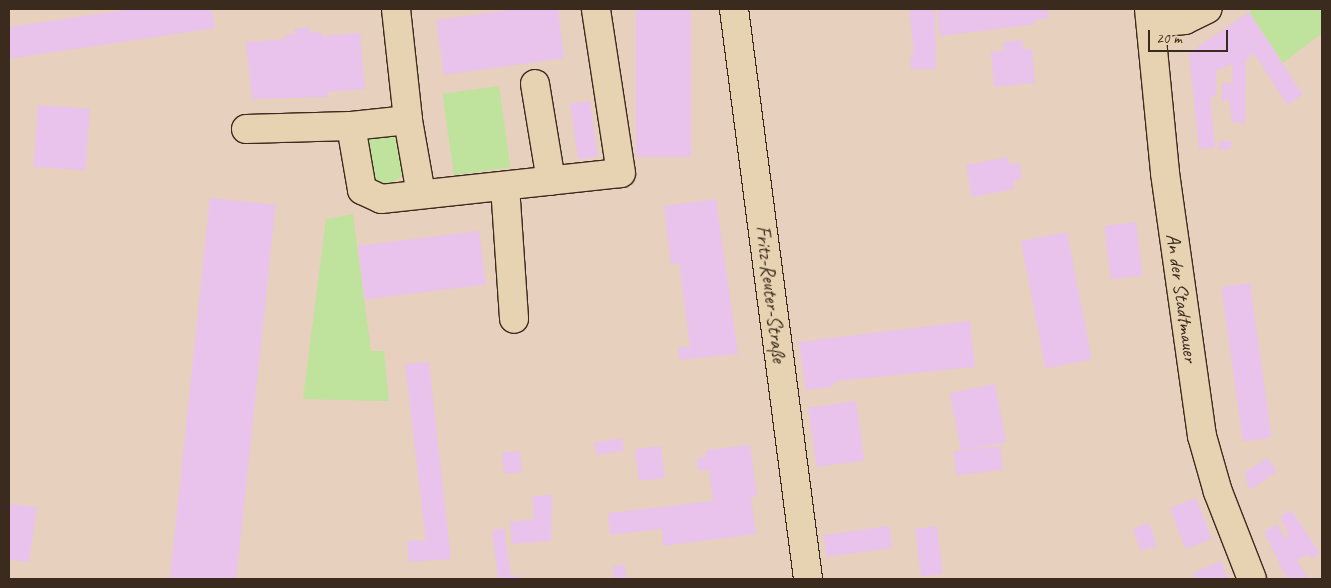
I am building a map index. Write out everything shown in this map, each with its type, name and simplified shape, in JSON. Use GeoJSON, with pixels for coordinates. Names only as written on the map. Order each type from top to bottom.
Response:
{"type":"FeatureCollection","features":[{"type":"Feature","properties":{"kind":"street"},"geometry":{"type":"LineString","coordinates":[[396,9],[408,120],[422,194]]}},
{"type":"Feature","properties":{"kind":"street"},"geometry":{"type":"LineString","coordinates":[[351,126],[362,190],[381,199],[622,174],[596,9]]}},
{"type":"Feature","properties":{"kind":"street","name":"Fritz-Reuter-Straße"},"geometry":{"type":"LineString","coordinates":[[734,9],[808,579]]}},
{"type":"Feature","properties":{"kind":"street"},"geometry":{"type":"LineString","coordinates":[[1150,16],[1185,20],[1208,9]]}},
{"type":"Feature","properties":{"kind":"street","name":"An der Stadtmauer"},"geometry":{"type":"LineString","coordinates":[[1150,16],[1165,172],[1202,436],[1218,492],[1252,579]]}},
{"type":"Feature","properties":{"kind":"street"},"geometry":{"type":"LineString","coordinates":[[535,84],[550,181]]}},
{"type":"Feature","properties":{"kind":"street"},"geometry":{"type":"LineString","coordinates":[[246,129],[351,126],[408,120]]}},
{"type":"Feature","properties":{"kind":"street"},"geometry":{"type":"LineString","coordinates":[[505,186],[514,319]]}},
{"type":"Feature","properties":{"kind":"green space"},"geometry":{"type":"Polygon","coordinates":[[[1254,9],[1322,9],[1322,33],[1283,63],[1249,12],[1254,9]]]}},
{"type":"Feature","properties":{"kind":"green space"},"geometry":{"type":"Polygon","coordinates":[[[499,86],[510,167],[454,175],[443,94],[499,86]]]}},
{"type":"Feature","properties":{"kind":"green space"},"geometry":{"type":"Polygon","coordinates":[[[386,131],[397,136],[403,147],[405,169],[400,178],[389,183],[373,181],[366,139],[386,131]]]}},
{"type":"Feature","properties":{"kind":"green space"},"geometry":{"type":"Polygon","coordinates":[[[353,214],[371,351],[384,351],[389,401],[303,399],[326,219],[353,214]]]}},
{"type":"Feature","properties":{"kind":"building"},"geometry":{"type":"Polygon","coordinates":[[[132,9],[212,9],[215,28],[9,59],[9,27],[132,9]]]}},
{"type":"Feature","properties":{"kind":"building"},"geometry":{"type":"Polygon","coordinates":[[[518,9],[558,9],[564,58],[444,75],[436,20],[518,9]]]}},
{"type":"Feature","properties":{"kind":"building"},"geometry":{"type":"Polygon","coordinates":[[[636,9],[691,9],[691,157],[636,157],[636,9]]]}},
{"type":"Feature","properties":{"kind":"building"},"geometry":{"type":"Polygon","coordinates":[[[909,9],[935,9],[936,69],[911,69],[910,55],[914,54],[909,9]]]}},
{"type":"Feature","properties":{"kind":"building"},"geometry":{"type":"Polygon","coordinates":[[[938,9],[1047,9],[1048,18],[1035,20],[1035,24],[940,36],[938,9]]]}},
{"type":"Feature","properties":{"kind":"building"},"geometry":{"type":"Polygon","coordinates":[[[1249,12],[1303,95],[1287,105],[1254,53],[1246,60],[1245,124],[1232,122],[1229,100],[1222,101],[1222,83],[1233,83],[1232,64],[1216,71],[1216,97],[1210,97],[1215,148],[1199,149],[1189,53],[1249,12]]]}},
{"type":"Feature","properties":{"kind":"building"},"geometry":{"type":"Polygon","coordinates":[[[310,27],[310,33],[321,32],[322,36],[360,33],[365,89],[327,92],[328,97],[252,99],[246,42],[285,39],[284,35],[295,34],[294,29],[310,27]]]}},
{"type":"Feature","properties":{"kind":"building"},"geometry":{"type":"Polygon","coordinates":[[[1023,40],[1023,50],[1032,49],[1035,83],[994,87],[991,52],[1004,51],[1003,42],[1023,40]]]}},
{"type":"Feature","properties":{"kind":"building"},"geometry":{"type":"Polygon","coordinates":[[[590,101],[598,156],[578,159],[570,104],[590,101]]]}},
{"type":"Feature","properties":{"kind":"building"},"geometry":{"type":"Polygon","coordinates":[[[38,105],[90,109],[86,170],[34,167],[38,105]]]}},
{"type":"Feature","properties":{"kind":"building"},"geometry":{"type":"Polygon","coordinates":[[[1219,141],[1232,141],[1231,149],[1219,150],[1219,141]]]}},
{"type":"Feature","properties":{"kind":"building"},"geometry":{"type":"Polygon","coordinates":[[[1008,157],[1009,164],[1019,163],[1022,179],[1013,181],[1014,189],[972,197],[966,165],[1008,157]]]}},
{"type":"Feature","properties":{"kind":"building"},"geometry":{"type":"Polygon","coordinates":[[[210,198],[276,205],[236,579],[170,579],[210,198]]]}},
{"type":"Feature","properties":{"kind":"building"},"geometry":{"type":"Polygon","coordinates":[[[716,199],[738,354],[680,360],[678,348],[690,347],[679,263],[671,264],[664,206],[716,199]]]}},
{"type":"Feature","properties":{"kind":"building"},"geometry":{"type":"Polygon","coordinates":[[[1136,222],[1143,276],[1111,279],[1104,226],[1136,222]]]}},
{"type":"Feature","properties":{"kind":"building"},"geometry":{"type":"Polygon","coordinates":[[[479,231],[486,285],[364,299],[358,246],[479,231]]]}},
{"type":"Feature","properties":{"kind":"building"},"geometry":{"type":"Polygon","coordinates":[[[1067,232],[1092,360],[1046,369],[1021,241],[1067,232]]]}},
{"type":"Feature","properties":{"kind":"building"},"geometry":{"type":"Polygon","coordinates":[[[1250,283],[1272,437],[1243,442],[1221,287],[1250,283]]]}},
{"type":"Feature","properties":{"kind":"building"},"geometry":{"type":"Polygon","coordinates":[[[970,321],[975,367],[837,381],[831,387],[806,390],[799,342],[970,321]]]}},
{"type":"Feature","properties":{"kind":"building"},"geometry":{"type":"Polygon","coordinates":[[[429,362],[451,559],[409,562],[407,541],[426,540],[405,364],[429,362]]]}},
{"type":"Feature","properties":{"kind":"building"},"geometry":{"type":"Polygon","coordinates":[[[995,384],[1006,442],[961,451],[950,393],[995,384]]]}},
{"type":"Feature","properties":{"kind":"building"},"geometry":{"type":"Polygon","coordinates":[[[856,401],[864,460],[817,467],[808,408],[856,401]]]}},
{"type":"Feature","properties":{"kind":"building"},"geometry":{"type":"Polygon","coordinates":[[[622,438],[624,451],[596,455],[594,442],[622,438]]]}},
{"type":"Feature","properties":{"kind":"building"},"geometry":{"type":"Polygon","coordinates":[[[750,445],[757,496],[751,497],[756,534],[663,546],[662,529],[610,535],[608,513],[713,501],[709,470],[698,471],[697,458],[706,457],[706,450],[750,445]]]}},
{"type":"Feature","properties":{"kind":"building"},"geometry":{"type":"Polygon","coordinates":[[[661,446],[665,478],[639,481],[635,449],[661,446]]]}},
{"type":"Feature","properties":{"kind":"building"},"geometry":{"type":"Polygon","coordinates":[[[1000,446],[1003,470],[956,476],[953,452],[1000,446]]]}},
{"type":"Feature","properties":{"kind":"building"},"geometry":{"type":"Polygon","coordinates":[[[520,451],[522,472],[504,473],[502,453],[520,451]]]}},
{"type":"Feature","properties":{"kind":"building"},"geometry":{"type":"Polygon","coordinates":[[[1268,458],[1277,472],[1249,490],[1245,472],[1268,458]]]}},
{"type":"Feature","properties":{"kind":"building"},"geometry":{"type":"Polygon","coordinates":[[[552,495],[551,541],[512,544],[510,522],[534,519],[532,496],[552,495]]]}},
{"type":"Feature","properties":{"kind":"building"},"geometry":{"type":"Polygon","coordinates":[[[1196,498],[1212,539],[1186,549],[1170,508],[1196,498]]]}},
{"type":"Feature","properties":{"kind":"building"},"geometry":{"type":"Polygon","coordinates":[[[9,504],[37,507],[29,562],[9,560],[9,504]]]}},
{"type":"Feature","properties":{"kind":"building"},"geometry":{"type":"Polygon","coordinates":[[[1291,510],[1320,553],[1311,559],[1308,554],[1297,560],[1308,579],[1287,579],[1264,532],[1277,524],[1285,538],[1289,535],[1280,517],[1291,510]]]}},
{"type":"Feature","properties":{"kind":"building"},"geometry":{"type":"Polygon","coordinates":[[[1149,523],[1157,546],[1141,551],[1133,529],[1149,523]]]}},
{"type":"Feature","properties":{"kind":"building"},"geometry":{"type":"Polygon","coordinates":[[[889,526],[892,548],[827,557],[824,535],[889,526]]]}},
{"type":"Feature","properties":{"kind":"building"},"geometry":{"type":"Polygon","coordinates":[[[937,526],[943,574],[921,576],[915,529],[937,526]]]}},
{"type":"Feature","properties":{"kind":"building"},"geometry":{"type":"Polygon","coordinates":[[[504,528],[511,576],[519,575],[519,579],[498,579],[492,531],[504,528]]]}},
{"type":"Feature","properties":{"kind":"building"},"geometry":{"type":"Polygon","coordinates":[[[1221,561],[1228,579],[1195,579],[1193,573],[1221,561]]]}},
{"type":"Feature","properties":{"kind":"building"},"geometry":{"type":"Polygon","coordinates":[[[625,565],[626,579],[614,579],[613,566],[625,565]]]}}]}
